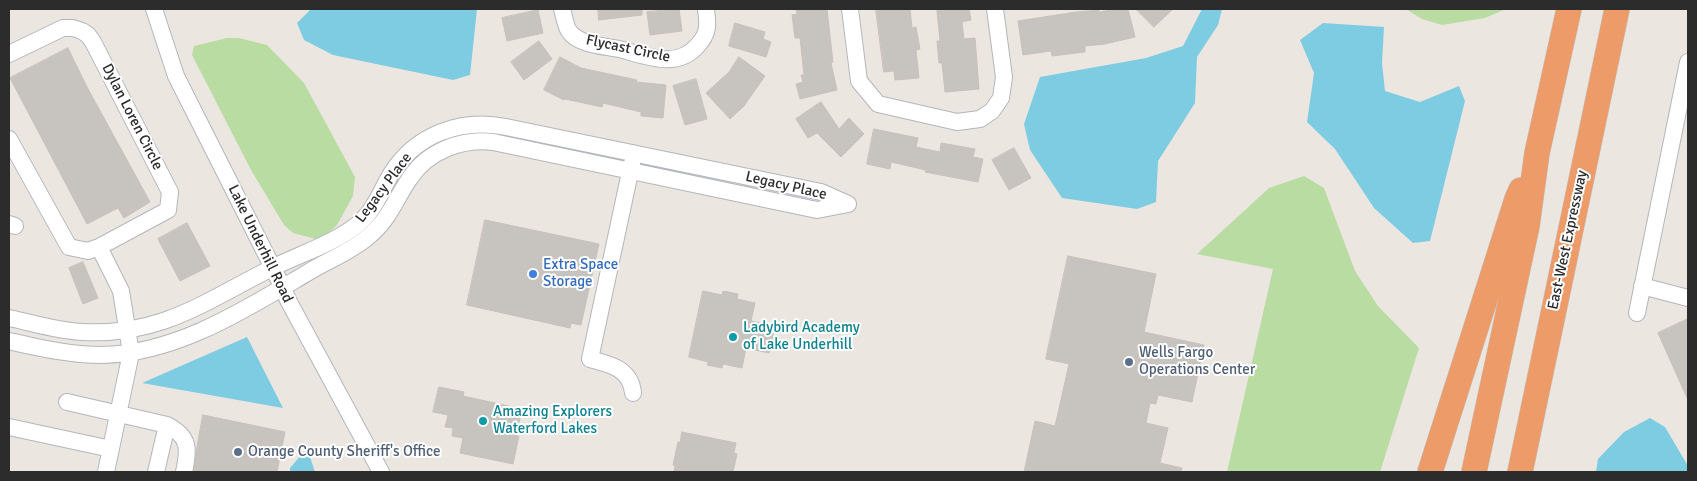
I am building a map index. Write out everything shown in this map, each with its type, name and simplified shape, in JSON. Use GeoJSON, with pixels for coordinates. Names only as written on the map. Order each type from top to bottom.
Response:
{"type":"FeatureCollection","features":[{"type":"Feature","properties":{"kind":"highway"},"geometry":{"type":"LineString","coordinates":[[1474,472],[1526,226],[1537,153],[1568,9]]}},
{"type":"Feature","properties":{"kind":"highway","name":"East-West Expressway"},"geometry":{"type":"LineString","coordinates":[[1520,472],[1616,9]]}},
{"type":"Feature","properties":{"kind":"highway"},"geometry":{"type":"LineString","coordinates":[[1430,472],[1516,199],[1537,153]]}},
{"type":"Feature","properties":{"kind":"street","name":"Lake Underhill Road"},"geometry":{"type":"LineString","coordinates":[[154,9],[176,76],[288,300],[381,472]]}},
{"type":"Feature","properties":{"kind":"street","name":"Flycast Circle"},"geometry":{"type":"LineString","coordinates":[[562,9],[569,31],[580,40],[656,58],[674,60],[682,58],[693,51],[704,38],[708,24],[706,9]]}},
{"type":"Feature","properties":{"kind":"street"},"geometry":{"type":"LineString","coordinates":[[850,9],[859,81],[878,104],[957,122],[980,118],[992,111],[1000,98],[1004,77],[995,9]]}},
{"type":"Feature","properties":{"kind":"street","name":"Dylan Loren Circle"},"geometry":{"type":"LineString","coordinates":[[9,54],[62,28],[74,28],[88,35],[170,192],[168,210],[99,247],[88,251],[68,247],[9,139]]}},
{"type":"Feature","properties":{"kind":"street"},"geometry":{"type":"LineString","coordinates":[[1637,313],[1688,63]]}},
{"type":"Feature","properties":{"kind":"street","name":"Legacy Place"},"geometry":{"type":"LineString","coordinates":[[9,318],[78,332],[99,332],[128,330],[153,325],[184,314],[357,225],[372,208],[393,172],[407,154],[430,136],[451,128],[478,124],[499,125],[821,192],[848,204],[817,210],[488,142],[468,142],[451,147],[432,156],[415,170],[387,218],[369,236],[354,247],[307,272],[283,288],[190,336],[162,346],[131,353],[102,355],[70,353],[9,341]]}},
{"type":"Feature","properties":{"kind":"street"},"geometry":{"type":"LineString","coordinates":[[633,393],[630,381],[623,371],[613,365],[590,359],[634,153]]}},
{"type":"Feature","properties":{"kind":"street"},"geometry":{"type":"LineString","coordinates":[[99,247],[121,291],[131,353],[106,472]]}},
{"type":"Feature","properties":{"kind":"street"},"geometry":{"type":"LineString","coordinates":[[1642,286],[1688,298]]}},
{"type":"Feature","properties":{"kind":"street"},"geometry":{"type":"LineString","coordinates":[[67,402],[167,425],[179,433],[186,442],[188,452],[184,472]]}},
{"type":"Feature","properties":{"kind":"street"},"geometry":{"type":"LineString","coordinates":[[156,472],[167,425]]}},
{"type":"Feature","properties":{"kind":"street"},"geometry":{"type":"LineString","coordinates":[[9,427],[111,449]]}},
{"type":"Feature","properties":{"kind":"green space"},"geometry":{"type":"Polygon","coordinates":[[[1406,9],[1506,9],[1485,18],[1442,25],[1422,19],[1406,9]]]}},
{"type":"Feature","properties":{"kind":"green space"},"geometry":{"type":"Polygon","coordinates":[[[227,38],[239,38],[267,45],[304,83],[355,177],[353,196],[337,225],[328,233],[316,239],[293,233],[284,225],[251,170],[192,55],[194,46],[227,38]]]}},
{"type":"Feature","properties":{"kind":"green space"},"geometry":{"type":"Polygon","coordinates":[[[1304,176],[1324,188],[1355,271],[1378,306],[1419,348],[1380,472],[1227,472],[1273,269],[1197,254],[1269,188],[1304,176]]]}},
{"type":"Feature","properties":{"kind":"water"},"geometry":{"type":"Polygon","coordinates":[[[311,9],[477,9],[470,75],[453,80],[333,55],[304,40],[297,23],[311,9]]]}},
{"type":"Feature","properties":{"kind":"water"},"geometry":{"type":"Polygon","coordinates":[[[1202,9],[1222,9],[1218,25],[1197,57],[1195,103],[1158,161],[1156,202],[1137,209],[1062,198],[1030,150],[1024,124],[1040,77],[1146,58],[1183,46],[1202,9]]]}},
{"type":"Feature","properties":{"kind":"water"},"geometry":{"type":"Polygon","coordinates":[[[1323,23],[1384,27],[1382,63],[1385,91],[1420,102],[1459,86],[1465,101],[1430,241],[1413,243],[1374,208],[1335,149],[1307,122],[1314,73],[1300,40],[1323,23]]]}},
{"type":"Feature","properties":{"kind":"water"},"geometry":{"type":"Polygon","coordinates":[[[247,337],[283,408],[142,383],[247,337]]]}},
{"type":"Feature","properties":{"kind":"water"},"geometry":{"type":"Polygon","coordinates":[[[1650,418],[1665,427],[1688,466],[1688,472],[1596,472],[1598,459],[1624,432],[1650,418]]]}},
{"type":"Feature","properties":{"kind":"water"},"geometry":{"type":"Polygon","coordinates":[[[307,448],[315,472],[290,472],[290,468],[307,448]]]}},
{"type":"Feature","properties":{"kind":"building"},"geometry":{"type":"Polygon","coordinates":[[[598,9],[642,9],[642,15],[599,20],[598,9]]]}},
{"type":"Feature","properties":{"kind":"building"},"geometry":{"type":"Polygon","coordinates":[[[679,9],[682,31],[650,35],[647,12],[679,9]]]}},
{"type":"Feature","properties":{"kind":"building"},"geometry":{"type":"Polygon","coordinates":[[[796,9],[827,9],[833,62],[831,63],[837,90],[800,99],[796,84],[803,82],[801,75],[804,75],[800,38],[795,38],[792,15],[797,14],[796,9]]]}},
{"type":"Feature","properties":{"kind":"building"},"geometry":{"type":"Polygon","coordinates":[[[876,9],[910,9],[912,28],[916,27],[920,49],[916,50],[919,78],[895,80],[894,71],[884,72],[876,9]]]}},
{"type":"Feature","properties":{"kind":"building"},"geometry":{"type":"Polygon","coordinates":[[[969,9],[971,20],[962,22],[964,39],[975,38],[979,89],[945,92],[942,63],[939,63],[937,41],[940,41],[937,11],[969,9]]]}},
{"type":"Feature","properties":{"kind":"building"},"geometry":{"type":"Polygon","coordinates":[[[1128,9],[1135,37],[1105,44],[1085,46],[1085,52],[1052,56],[1051,51],[1023,55],[1018,21],[1076,12],[1099,10],[1099,12],[1128,9]]]}},
{"type":"Feature","properties":{"kind":"building"},"geometry":{"type":"Polygon","coordinates":[[[1136,9],[1173,9],[1154,27],[1136,9]]]}},
{"type":"Feature","properties":{"kind":"building"},"geometry":{"type":"Polygon","coordinates":[[[538,10],[543,33],[507,41],[502,18],[538,10]]]}},
{"type":"Feature","properties":{"kind":"building"},"geometry":{"type":"Polygon","coordinates":[[[735,23],[765,32],[763,39],[771,42],[766,57],[729,46],[735,23]]]}},
{"type":"Feature","properties":{"kind":"building"},"geometry":{"type":"Polygon","coordinates":[[[539,41],[552,59],[524,80],[511,62],[539,41]]]}},
{"type":"Feature","properties":{"kind":"building"},"geometry":{"type":"Polygon","coordinates":[[[68,48],[87,87],[150,202],[124,218],[118,208],[87,224],[10,78],[68,48]]]}},
{"type":"Feature","properties":{"kind":"building"},"geometry":{"type":"Polygon","coordinates":[[[560,57],[581,68],[637,80],[636,82],[666,85],[663,118],[641,116],[641,112],[603,103],[602,107],[564,100],[544,90],[560,57]]]}},
{"type":"Feature","properties":{"kind":"building"},"geometry":{"type":"Polygon","coordinates":[[[739,57],[765,76],[744,106],[730,119],[706,93],[729,72],[739,57]]]}},
{"type":"Feature","properties":{"kind":"building"},"geometry":{"type":"Polygon","coordinates":[[[696,79],[707,119],[685,125],[673,86],[696,79]]]}},
{"type":"Feature","properties":{"kind":"building"},"geometry":{"type":"Polygon","coordinates":[[[821,102],[839,129],[849,118],[864,134],[841,157],[817,133],[808,138],[796,119],[821,102]]]}},
{"type":"Feature","properties":{"kind":"building"},"geometry":{"type":"Polygon","coordinates":[[[874,129],[918,138],[916,147],[940,152],[941,143],[975,149],[973,157],[983,159],[978,182],[925,172],[926,170],[891,162],[890,169],[867,164],[874,129]]]}},
{"type":"Feature","properties":{"kind":"building"},"geometry":{"type":"Polygon","coordinates":[[[1014,148],[1031,178],[1009,190],[992,160],[1014,148]]]}},
{"type":"Feature","properties":{"kind":"building","name":"Extra Space Storage"},"geometry":{"type":"Polygon","coordinates":[[[485,220],[599,244],[581,325],[571,323],[570,328],[467,305],[485,220]]]}},
{"type":"Feature","properties":{"kind":"building"},"geometry":{"type":"Polygon","coordinates":[[[187,223],[210,266],[180,281],[158,239],[187,223]]]}},
{"type":"Feature","properties":{"kind":"building","name":"Wells Fargo Operations Center"},"geometry":{"type":"Polygon","coordinates":[[[1068,256],[1156,274],[1144,332],[1204,345],[1192,402],[1158,395],[1156,404],[1150,403],[1146,423],[1168,428],[1160,463],[1182,468],[1181,472],[1024,472],[1035,421],[1055,426],[1069,364],[1046,359],[1068,256]]]}},
{"type":"Feature","properties":{"kind":"building"},"geometry":{"type":"Polygon","coordinates":[[[83,262],[98,298],[83,304],[69,268],[83,262]]]}},
{"type":"Feature","properties":{"kind":"building","name":"Ladybird Academy of Lake Underhill"},"geometry":{"type":"Polygon","coordinates":[[[703,291],[722,295],[723,291],[738,294],[737,299],[755,303],[751,321],[775,326],[769,353],[746,348],[742,368],[723,364],[722,368],[707,365],[708,362],[689,357],[703,291]]]}},
{"type":"Feature","properties":{"kind":"building"},"geometry":{"type":"Polygon","coordinates":[[[1688,319],[1688,400],[1658,333],[1688,319]]]}},
{"type":"Feature","properties":{"kind":"building","name":"Amazing Explorers Waterford Lakes"},"geometry":{"type":"Polygon","coordinates":[[[439,387],[464,392],[463,396],[522,409],[516,436],[519,436],[513,464],[460,453],[463,438],[452,436],[453,428],[445,427],[448,415],[433,412],[439,387]]]}},
{"type":"Feature","properties":{"kind":"building","name":"Orange County Sheriff's Office"},"geometry":{"type":"Polygon","coordinates":[[[203,415],[285,432],[277,472],[194,472],[203,415]]]}},
{"type":"Feature","properties":{"kind":"building"},"geometry":{"type":"Polygon","coordinates":[[[682,432],[736,443],[734,453],[737,454],[733,472],[674,472],[675,466],[673,465],[682,432]]]}},
{"type":"Feature","properties":{"kind":"place","name":"Extra Space Storage"},"geometry":{"type":"Point","coordinates":[533,274]}},
{"type":"Feature","properties":{"kind":"place","name":"Ladybird Academy of Lake Underhill"},"geometry":{"type":"Point","coordinates":[733,337]}},
{"type":"Feature","properties":{"kind":"place","name":"Wells Fargo Operations Center"},"geometry":{"type":"Point","coordinates":[1129,362]}},
{"type":"Feature","properties":{"kind":"place","name":"Amazing Explorers Waterford Lakes"},"geometry":{"type":"Point","coordinates":[483,421]}},
{"type":"Feature","properties":{"kind":"place","name":"Orange County Sheriff's Office"},"geometry":{"type":"Point","coordinates":[238,452]}}]}
